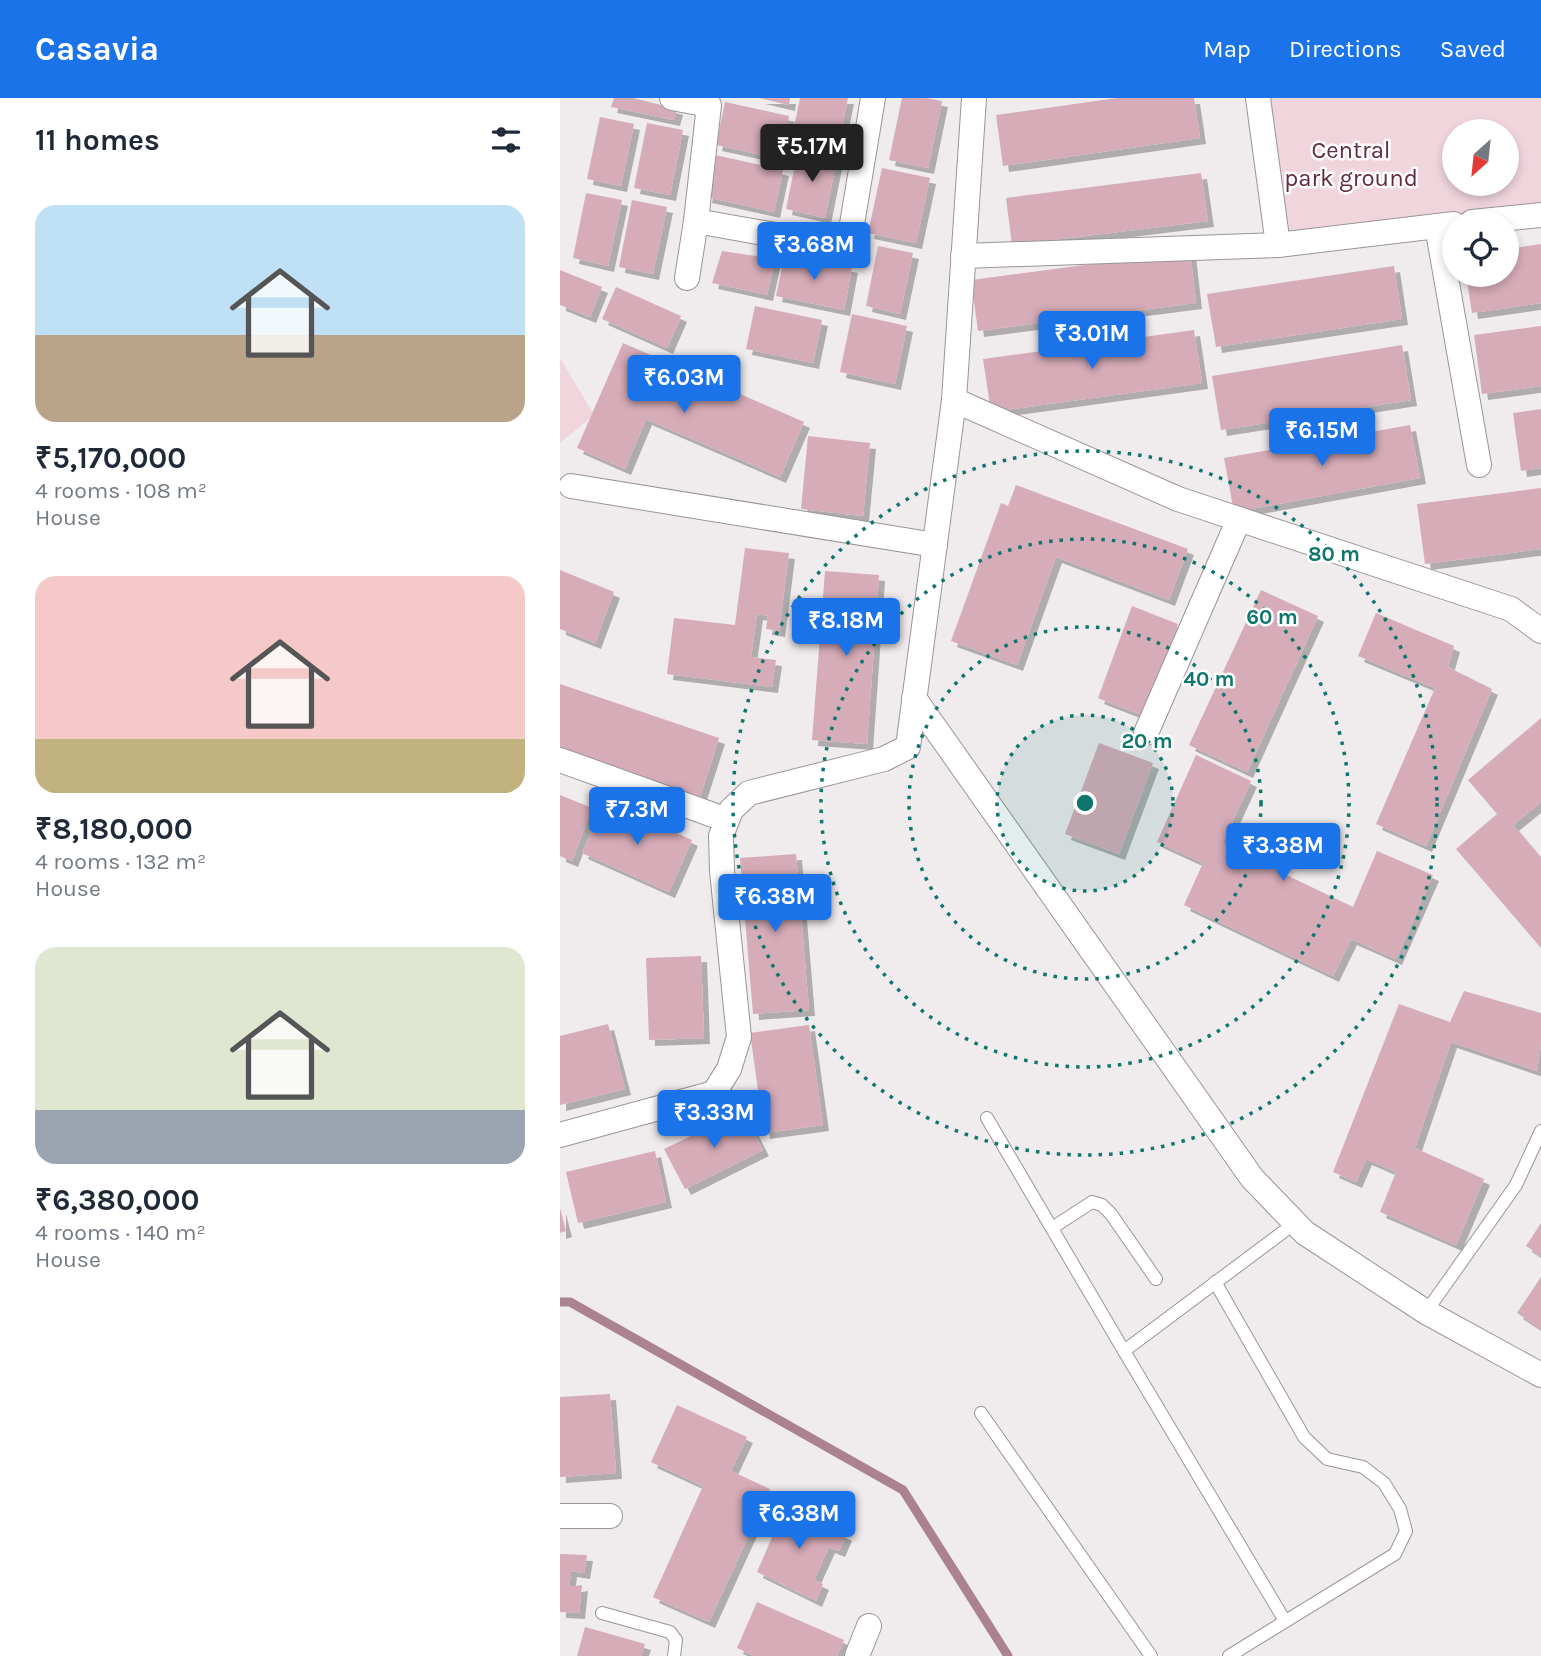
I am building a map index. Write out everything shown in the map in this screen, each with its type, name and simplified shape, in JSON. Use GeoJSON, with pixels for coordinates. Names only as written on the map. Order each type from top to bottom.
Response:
{"type":"FeatureCollection","features":[{"type":"Feature","properties":{"kind":"street"},"geometry":{"type":"LineString","coordinates":[[672,98],[709,105],[687,278]]}},
{"type":"Feature","properties":{"kind":"street"},"geometry":{"type":"LineString","coordinates":[[696,220],[848,248],[873,98]]}},
{"type":"Feature","properties":{"kind":"street"},"geometry":{"type":"LineString","coordinates":[[560,1135],[714,1093],[729,1069],[738,1037],[721,836],[732,810],[749,793],[884,759],[908,747],[954,400],[974,98]]}},
{"type":"Feature","properties":{"kind":"street"},"geometry":{"type":"LineString","coordinates":[[1258,98],[1278,246]]}},
{"type":"Feature","properties":{"kind":"street"},"geometry":{"type":"LineString","coordinates":[[1519,217],[1541,215]]}},
{"type":"Feature","properties":{"kind":"street"},"geometry":{"type":"LineString","coordinates":[[964,256],[1278,246],[1442,226]]}},
{"type":"Feature","properties":{"kind":"street"},"geometry":{"type":"LineString","coordinates":[[1455,287],[1479,465]]}},
{"type":"Feature","properties":{"kind":"street"},"geometry":{"type":"LineString","coordinates":[[954,400],[1178,499],[1511,609],[1541,631]]}},
{"type":"Feature","properties":{"kind":"street"},"geometry":{"type":"LineString","coordinates":[[571,486],[934,545]]}},
{"type":"Feature","properties":{"kind":"street"},"geometry":{"type":"LineString","coordinates":[[1146,733],[1239,519]]}},
{"type":"Feature","properties":{"kind":"street"},"geometry":{"type":"LineString","coordinates":[[914,698],[1252,1178],[1305,1233],[1426,1312],[1541,1375]]}},
{"type":"Feature","properties":{"kind":"street"},"geometry":{"type":"LineString","coordinates":[[560,760],[727,820]]}},
{"type":"Feature","properties":{"kind":"street"},"geometry":{"type":"LineString","coordinates":[[560,1516],[610,1516]]}},
{"type":"Feature","properties":{"kind":"street"},"geometry":{"type":"LineString","coordinates":[[857,1656],[869,1626]]}},
{"type":"Feature","properties":{"kind":"lane"},"geometry":{"type":"LineString","coordinates":[[988,1118],[1284,1621]]}},
{"type":"Feature","properties":{"kind":"lane"},"geometry":{"type":"LineString","coordinates":[[1426,1312],[1516,1185],[1541,1131]]}},
{"type":"Feature","properties":{"kind":"lane"},"geometry":{"type":"LineString","coordinates":[[1052,1228],[1091,1202],[1102,1205],[1156,1279]]}},
{"type":"Feature","properties":{"kind":"lane"},"geometry":{"type":"LineString","coordinates":[[1124,1351],[1295,1223]]}},
{"type":"Feature","properties":{"kind":"lane"},"geometry":{"type":"LineString","coordinates":[[1215,1282],[1304,1437],[1327,1459],[1363,1467],[1384,1483],[1400,1509],[1406,1531],[1395,1554],[1229,1656]]}},
{"type":"Feature","properties":{"kind":"lane"},"geometry":{"type":"LineString","coordinates":[[981,1413],[1151,1656]]}},
{"type":"Feature","properties":{"kind":"lane"},"geometry":{"type":"LineString","coordinates":[[602,1613],[670,1632],[676,1640],[674,1656]]}},
{"type":"Feature","properties":{"kind":"green space","name":"Central park ground"},"geometry":{"type":"Polygon","coordinates":[[[1271,98],[1541,98],[1541,205],[1503,210],[1442,210],[1442,218],[1289,238],[1271,98]]]}},
{"type":"Feature","properties":{"kind":"green space"},"geometry":{"type":"Polygon","coordinates":[[[560,358],[594,415],[560,443],[560,358]]]}},
{"type":"Feature","properties":{"kind":"building"},"geometry":{"type":"Polygon","coordinates":[[[614,98],[633,98],[677,109],[674,120],[611,107],[614,98]]]}},
{"type":"Feature","properties":{"kind":"building"},"geometry":{"type":"Polygon","coordinates":[[[759,98],[790,98],[789,105],[759,98]]]}},
{"type":"Feature","properties":{"kind":"building"},"geometry":{"type":"Polygon","coordinates":[[[800,98],[848,98],[839,141],[793,132],[800,98]]]}},
{"type":"Feature","properties":{"kind":"building"},"geometry":{"type":"Polygon","coordinates":[[[902,98],[942,101],[928,168],[889,160],[902,98]]]}},
{"type":"Feature","properties":{"kind":"building"},"geometry":{"type":"Polygon","coordinates":[[[1117,98],[1194,98],[1200,138],[1003,166],[996,115],[1117,98]]]}},
{"type":"Feature","properties":{"kind":"building"},"geometry":{"type":"Polygon","coordinates":[[[725,102],[789,116],[780,159],[716,145],[725,102]]]}},
{"type":"Feature","properties":{"kind":"building"},"geometry":{"type":"Polygon","coordinates":[[[600,117],[634,124],[621,186],[587,179],[600,117]]]}},
{"type":"Feature","properties":{"kind":"building"},"geometry":{"type":"Polygon","coordinates":[[[647,123],[683,130],[670,195],[634,188],[647,123]]]}},
{"type":"Feature","properties":{"kind":"building"},"geometry":{"type":"Polygon","coordinates":[[[798,150],[837,158],[825,218],[786,209],[798,150]]]}},
{"type":"Feature","properties":{"kind":"building"},"geometry":{"type":"Polygon","coordinates":[[[715,155],[783,170],[774,212],[706,197],[715,155]]]}},
{"type":"Feature","properties":{"kind":"building"},"geometry":{"type":"Polygon","coordinates":[[[882,168],[930,178],[916,243],[868,233],[882,168]]]}},
{"type":"Feature","properties":{"kind":"building"},"geometry":{"type":"Polygon","coordinates":[[[1201,173],[1208,221],[1012,245],[1006,198],[1201,173]]]}},
{"type":"Feature","properties":{"kind":"building"},"geometry":{"type":"Polygon","coordinates":[[[586,193],[622,200],[608,266],[573,258],[586,193]]]}},
{"type":"Feature","properties":{"kind":"building"},"geometry":{"type":"Polygon","coordinates":[[[632,200],[667,207],[653,274],[619,267],[632,200]]]}},
{"type":"Feature","properties":{"kind":"building"},"geometry":{"type":"Polygon","coordinates":[[[1541,244],[1541,303],[1472,313],[1468,287],[1519,287],[1519,247],[1541,244]]]}},
{"type":"Feature","properties":{"kind":"building"},"geometry":{"type":"Polygon","coordinates":[[[878,246],[913,253],[900,314],[866,306],[878,246]]]}},
{"type":"Feature","properties":{"kind":"building"},"geometry":{"type":"Polygon","coordinates":[[[722,251],[775,259],[767,295],[712,283],[722,251]]]}},
{"type":"Feature","properties":{"kind":"building"},"geometry":{"type":"Polygon","coordinates":[[[1190,251],[1196,303],[978,331],[971,280],[1190,251]]]}},
{"type":"Feature","properties":{"kind":"building"},"geometry":{"type":"Polygon","coordinates":[[[785,253],[852,267],[844,310],[776,296],[785,253]]]}},
{"type":"Feature","properties":{"kind":"building"},"geometry":{"type":"Polygon","coordinates":[[[1394,266],[1402,319],[1216,347],[1207,294],[1394,266]]]}},
{"type":"Feature","properties":{"kind":"building"},"geometry":{"type":"Polygon","coordinates":[[[560,270],[602,287],[590,317],[560,305],[560,270]]]}},
{"type":"Feature","properties":{"kind":"building"},"geometry":{"type":"Polygon","coordinates":[[[616,287],[681,316],[667,348],[602,319],[616,287]]]}},
{"type":"Feature","properties":{"kind":"building"},"geometry":{"type":"Polygon","coordinates":[[[755,306],[822,320],[813,363],[746,349],[755,306]]]}},
{"type":"Feature","properties":{"kind":"building"},"geometry":{"type":"Polygon","coordinates":[[[852,314],[907,326],[895,384],[840,372],[852,314]]]}},
{"type":"Feature","properties":{"kind":"building"},"geometry":{"type":"Polygon","coordinates":[[[1541,326],[1541,386],[1482,394],[1474,335],[1541,326]]]}},
{"type":"Feature","properties":{"kind":"building"},"geometry":{"type":"Polygon","coordinates":[[[1194,330],[1202,383],[991,412],[983,359],[1194,330]]]}},
{"type":"Feature","properties":{"kind":"building"},"geometry":{"type":"Polygon","coordinates":[[[623,343],[804,422],[780,477],[646,419],[625,469],[577,448],[623,343]]]}},
{"type":"Feature","properties":{"kind":"building"},"geometry":{"type":"Polygon","coordinates":[[[1402,345],[1411,400],[1221,430],[1212,376],[1402,345]]]}},
{"type":"Feature","properties":{"kind":"building"},"geometry":{"type":"Polygon","coordinates":[[[1541,409],[1541,468],[1521,471],[1513,413],[1541,409]]]}},
{"type":"Feature","properties":{"kind":"building"},"geometry":{"type":"Polygon","coordinates":[[[1410,425],[1420,478],[1234,512],[1224,458],[1410,425]]]}},
{"type":"Feature","properties":{"kind":"building"},"geometry":{"type":"Polygon","coordinates":[[[808,436],[870,443],[863,516],[801,509],[808,436]]]}},
{"type":"Feature","properties":{"kind":"building"},"geometry":{"type":"Polygon","coordinates":[[[1016,485],[1188,549],[1169,600],[1056,557],[1017,665],[951,641],[1001,503],[1008,506],[1016,485]]]}},
{"type":"Feature","properties":{"kind":"building"},"geometry":{"type":"Polygon","coordinates":[[[1541,488],[1541,549],[1425,564],[1417,504],[1541,488]]]}},
{"type":"Feature","properties":{"kind":"building"},"geometry":{"type":"Polygon","coordinates":[[[745,548],[789,553],[779,631],[766,629],[768,616],[757,614],[751,657],[776,660],[772,687],[667,674],[674,618],[735,625],[745,548]]]}},
{"type":"Feature","properties":{"kind":"building"},"geometry":{"type":"Polygon","coordinates":[[[560,570],[614,592],[595,643],[560,629],[560,570]]]}},
{"type":"Feature","properties":{"kind":"building"},"geometry":{"type":"Polygon","coordinates":[[[825,571],[879,575],[867,744],[812,740],[825,571]]]}},
{"type":"Feature","properties":{"kind":"building"},"geometry":{"type":"Polygon","coordinates":[[[1261,590],[1318,616],[1247,772],[1189,745],[1261,590]]]}},
{"type":"Feature","properties":{"kind":"building"},"geometry":{"type":"Polygon","coordinates":[[[1132,606],[1178,624],[1144,716],[1098,698],[1132,606]]]}},
{"type":"Feature","properties":{"kind":"building"},"geometry":{"type":"Polygon","coordinates":[[[1376,613],[1454,646],[1448,667],[1492,689],[1426,846],[1376,824],[1435,688],[1358,656],[1376,613]]]}},
{"type":"Feature","properties":{"kind":"building"},"geometry":{"type":"Polygon","coordinates":[[[560,684],[719,738],[698,803],[560,757],[560,684]]]}},
{"type":"Feature","properties":{"kind":"building"},"geometry":{"type":"Polygon","coordinates":[[[1541,718],[1541,802],[1513,825],[1541,858],[1541,948],[1456,849],[1497,814],[1468,780],[1541,718]]]}},
{"type":"Feature","properties":{"kind":"building"},"geometry":{"type":"Polygon","coordinates":[[[1099,743],[1153,763],[1119,854],[1065,834],[1099,743]]]}},
{"type":"Feature","properties":{"kind":"building"},"geometry":{"type":"Polygon","coordinates":[[[1196,755],[1251,781],[1222,844],[1353,907],[1377,851],[1433,875],[1396,959],[1351,939],[1333,976],[1184,905],[1203,863],[1157,842],[1196,755]]]}},
{"type":"Feature","properties":{"kind":"building"},"geometry":{"type":"Polygon","coordinates":[[[560,795],[592,808],[572,861],[560,856],[560,795]]]}},
{"type":"Feature","properties":{"kind":"building"},"geometry":{"type":"Polygon","coordinates":[[[605,801],[692,840],[669,892],[582,853],[605,801]]]}},
{"type":"Feature","properties":{"kind":"building"},"geometry":{"type":"Polygon","coordinates":[[[796,854],[809,1010],[753,1014],[740,858],[796,854]]]}},
{"type":"Feature","properties":{"kind":"building"},"geometry":{"type":"Polygon","coordinates":[[[701,956],[704,1038],[649,1040],[646,958],[701,956]]]}},
{"type":"Feature","properties":{"kind":"building"},"geometry":{"type":"Polygon","coordinates":[[[1464,991],[1541,1013],[1541,1045],[1537,1071],[1451,1042],[1415,1148],[1484,1179],[1456,1245],[1380,1212],[1396,1172],[1366,1159],[1356,1182],[1333,1172],[1399,1004],[1450,1022],[1464,991]]]}},
{"type":"Feature","properties":{"kind":"building"},"geometry":{"type":"Polygon","coordinates":[[[608,1024],[625,1089],[560,1105],[560,1036],[608,1024]]]}},
{"type":"Feature","properties":{"kind":"building"},"geometry":{"type":"Polygon","coordinates":[[[809,1025],[823,1125],[764,1133],[750,1033],[809,1025]]]}},
{"type":"Feature","properties":{"kind":"building"},"geometry":{"type":"Polygon","coordinates":[[[743,1111],[763,1150],[685,1189],[664,1149],[743,1111]]]}},
{"type":"Feature","properties":{"kind":"building"},"geometry":{"type":"Polygon","coordinates":[[[655,1151],[666,1202],[578,1223],[566,1172],[655,1151]]]}},
{"type":"Feature","properties":{"kind":"building"},"geometry":{"type":"Polygon","coordinates":[[[560,1208],[566,1231],[560,1233],[560,1208]]]}},
{"type":"Feature","properties":{"kind":"building"},"geometry":{"type":"Polygon","coordinates":[[[1541,1223],[1541,1256],[1526,1246],[1541,1223]]]}},
{"type":"Feature","properties":{"kind":"building"},"geometry":{"type":"Polygon","coordinates":[[[1541,1277],[1541,1329],[1517,1313],[1541,1277]]]}},
{"type":"Feature","properties":{"kind":"building"},"geometry":{"type":"Polygon","coordinates":[[[610,1394],[616,1473],[560,1477],[560,1397],[610,1394]]]}},
{"type":"Feature","properties":{"kind":"building"},"geometry":{"type":"Polygon","coordinates":[[[677,1405],[747,1437],[731,1471],[770,1489],[709,1622],[653,1597],[703,1486],[651,1462],[677,1405]]]}},
{"type":"Feature","properties":{"kind":"building"},"geometry":{"type":"Polygon","coordinates":[[[789,1498],[808,1507],[804,1515],[846,1535],[839,1551],[829,1547],[814,1580],[823,1584],[816,1601],[757,1572],[789,1498]]]}},
{"type":"Feature","properties":{"kind":"building"},"geometry":{"type":"Polygon","coordinates":[[[560,1554],[587,1555],[584,1573],[571,1571],[569,1587],[582,1585],[579,1613],[560,1612],[560,1554]]]}},
{"type":"Feature","properties":{"kind":"building"},"geometry":{"type":"Polygon","coordinates":[[[757,1602],[844,1640],[837,1656],[754,1656],[737,1648],[757,1602]]]}},
{"type":"Feature","properties":{"kind":"building"},"geometry":{"type":"Polygon","coordinates":[[[585,1627],[645,1644],[641,1656],[577,1656],[585,1627]]]}},
{"type":"Feature","properties":{"kind":"waterway"},"geometry":{"type":"LineString","coordinates":[[560,1302],[570,1302],[903,1490],[1008,1656]]}}]}
